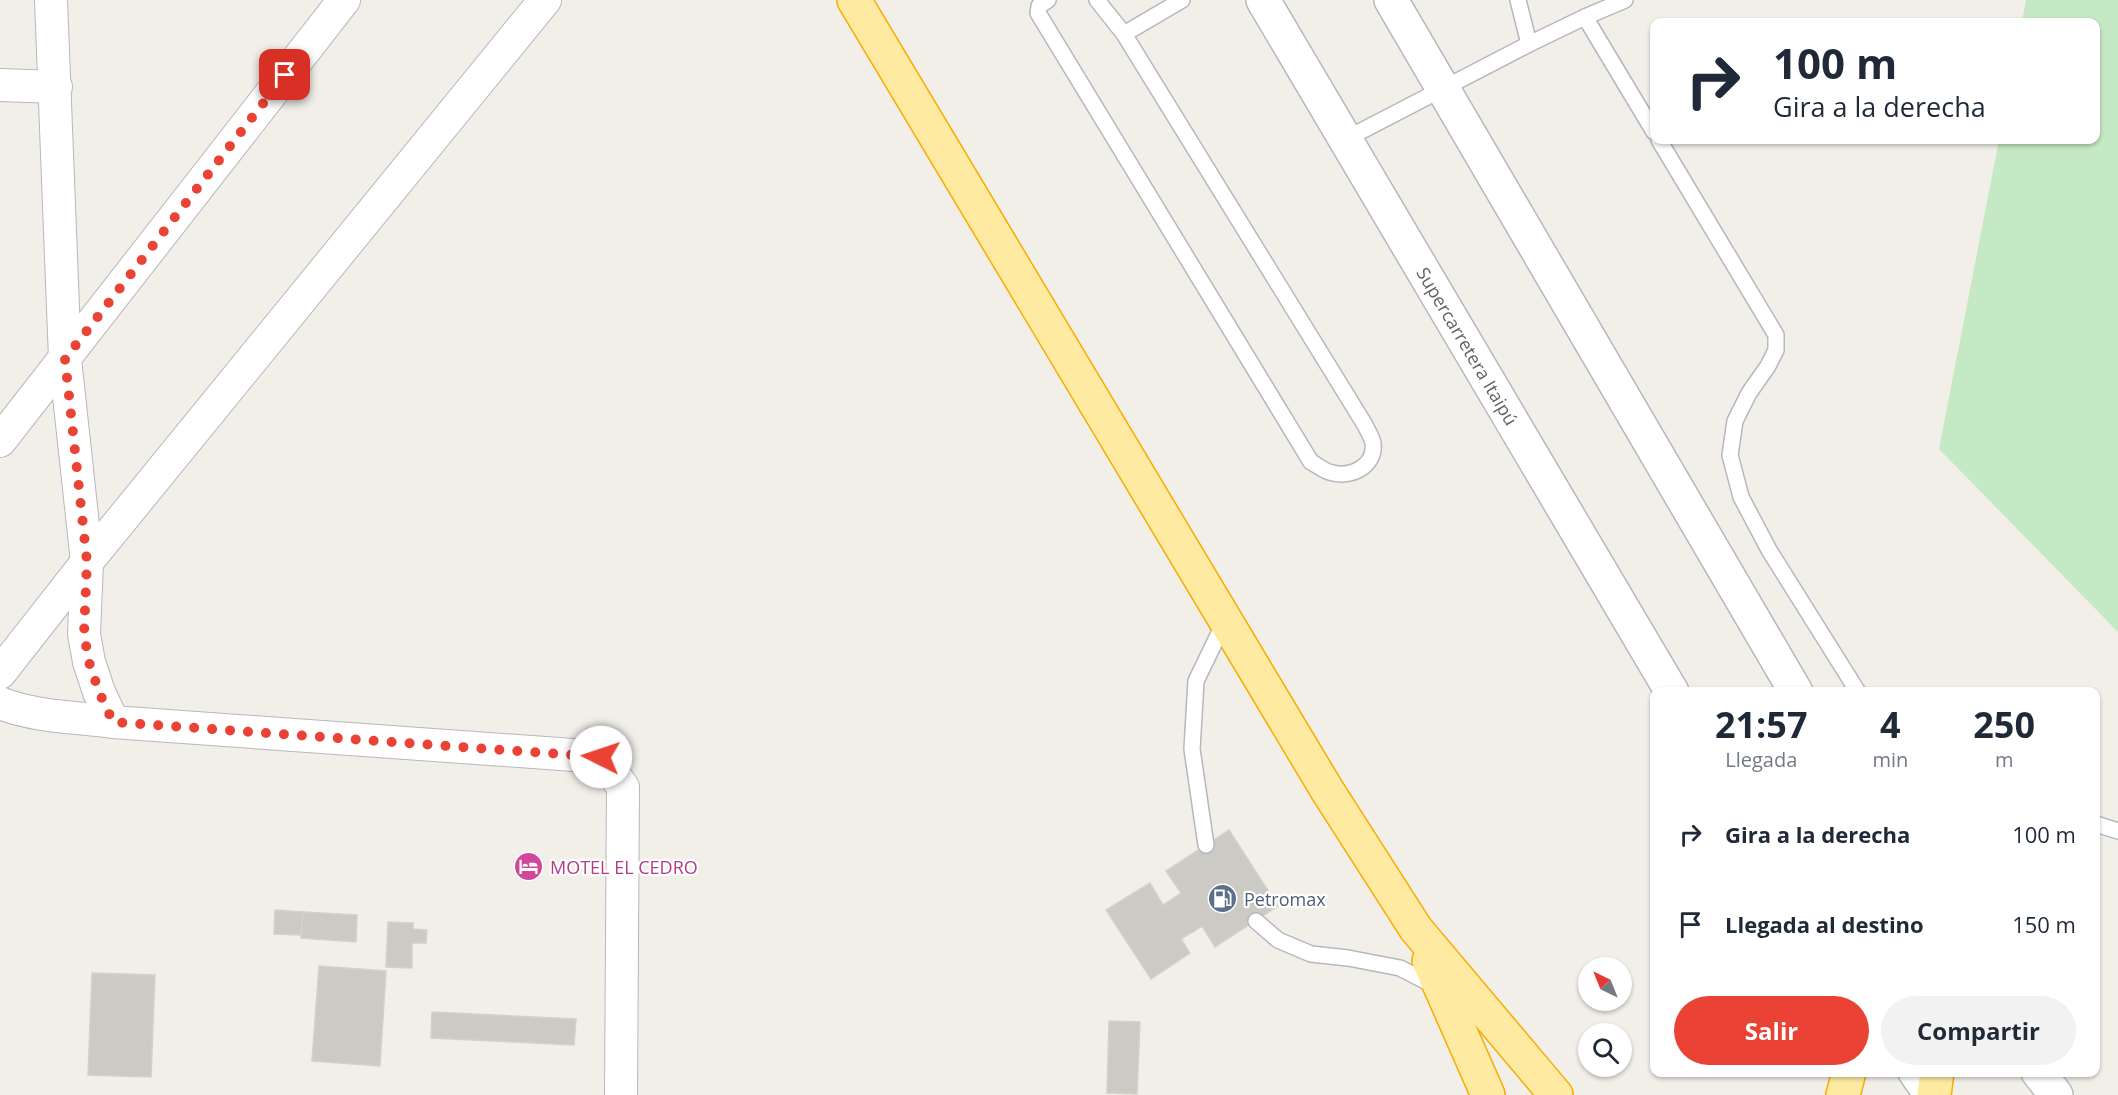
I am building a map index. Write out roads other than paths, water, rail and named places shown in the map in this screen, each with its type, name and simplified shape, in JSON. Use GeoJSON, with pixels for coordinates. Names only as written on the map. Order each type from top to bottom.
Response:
{"type":"FeatureCollection","features":[{"type":"Feature","properties":{"kind":"highway"},"geometry":{"type":"LineString","coordinates":[[854,0],[1327,790],[1416,929],[1556,1095]]}},
{"type":"Feature","properties":{"kind":"highway"},"geometry":{"type":"LineString","coordinates":[[1416,929],[1488,1095]]}},
{"type":"Feature","properties":{"kind":"highway"},"geometry":{"type":"LineString","coordinates":[[1843,1095],[1848,1077]]}},
{"type":"Feature","properties":{"kind":"highway"},"geometry":{"type":"LineString","coordinates":[[1932,1095],[1935,1077]]}},
{"type":"Feature","properties":{"kind":"street"},"geometry":{"type":"LineString","coordinates":[[51,0],[65,359],[87,562],[84,634],[92,672],[113,722]]}},
{"type":"Feature","properties":{"kind":"street"},"geometry":{"type":"LineString","coordinates":[[0,441],[344,0]]}},
{"type":"Feature","properties":{"kind":"street"},"geometry":{"type":"LineString","coordinates":[[0,673],[87,562],[545,0]]}},
{"type":"Feature","properties":{"kind":"street","name":"Supercarretera Itaipú"},"geometry":{"type":"LineString","coordinates":[[1263,0],[1669,687]]}},
{"type":"Feature","properties":{"kind":"street"},"geometry":{"type":"LineString","coordinates":[[1391,0],[1793,687]]}},
{"type":"Feature","properties":{"kind":"street"},"geometry":{"type":"LineString","coordinates":[[0,85],[56,87]]}},
{"type":"Feature","properties":{"kind":"street"},"geometry":{"type":"LineString","coordinates":[[0,703],[12,708],[113,722],[601,757],[623,787],[621,1095]]}},
{"type":"Feature","properties":{"kind":"street"},"geometry":{"type":"LineString","coordinates":[[1919,1077],[1932,1095]]}},
{"type":"Feature","properties":{"kind":"street"},"geometry":{"type":"LineString","coordinates":[[2042,1077],[2056,1095]]}},
{"type":"Feature","properties":{"kind":"lane"},"geometry":{"type":"LineString","coordinates":[[1048,0],[1039,6],[1038,14],[1311,462],[1330,472],[1345,474],[1357,472],[1370,459],[1372,451],[1373,442],[1365,425],[1124,34],[1097,0]]}},
{"type":"Feature","properties":{"kind":"lane"},"geometry":{"type":"LineString","coordinates":[[1124,34],[1182,0]]}},
{"type":"Feature","properties":{"kind":"lane"},"geometry":{"type":"LineString","coordinates":[[1518,0],[1529,44]]}},
{"type":"Feature","properties":{"kind":"lane"},"geometry":{"type":"LineString","coordinates":[[1344,140],[1585,16],[1625,0]]}},
{"type":"Feature","properties":{"kind":"lane"},"geometry":{"type":"LineString","coordinates":[[1585,16],[1650,125]]}},
{"type":"Feature","properties":{"kind":"lane"},"geometry":{"type":"LineString","coordinates":[[1661,144],[1776,335],[1776,350],[1749,393],[1735,421],[1730,455],[1741,497],[1764,539],[1855,687]]}},
{"type":"Feature","properties":{"kind":"lane"},"geometry":{"type":"LineString","coordinates":[[1206,845],[1192,749],[1196,681],[1225,621]]}},
{"type":"Feature","properties":{"kind":"lane"},"geometry":{"type":"LineString","coordinates":[[2100,825],[2118,831]]}},
{"type":"Feature","properties":{"kind":"lane"},"geometry":{"type":"LineString","coordinates":[[1256,921],[1278,940],[1311,954],[1348,957],[1400,968],[1442,990]]}},
{"type":"Feature","properties":{"kind":"place","name":"MOTEL EL CEDRO"},"geometry":{"type":"Point","coordinates":[529,867]}},
{"type":"Feature","properties":{"kind":"place","name":"Petromax"},"geometry":{"type":"Point","coordinates":[1223,899]}}]}
